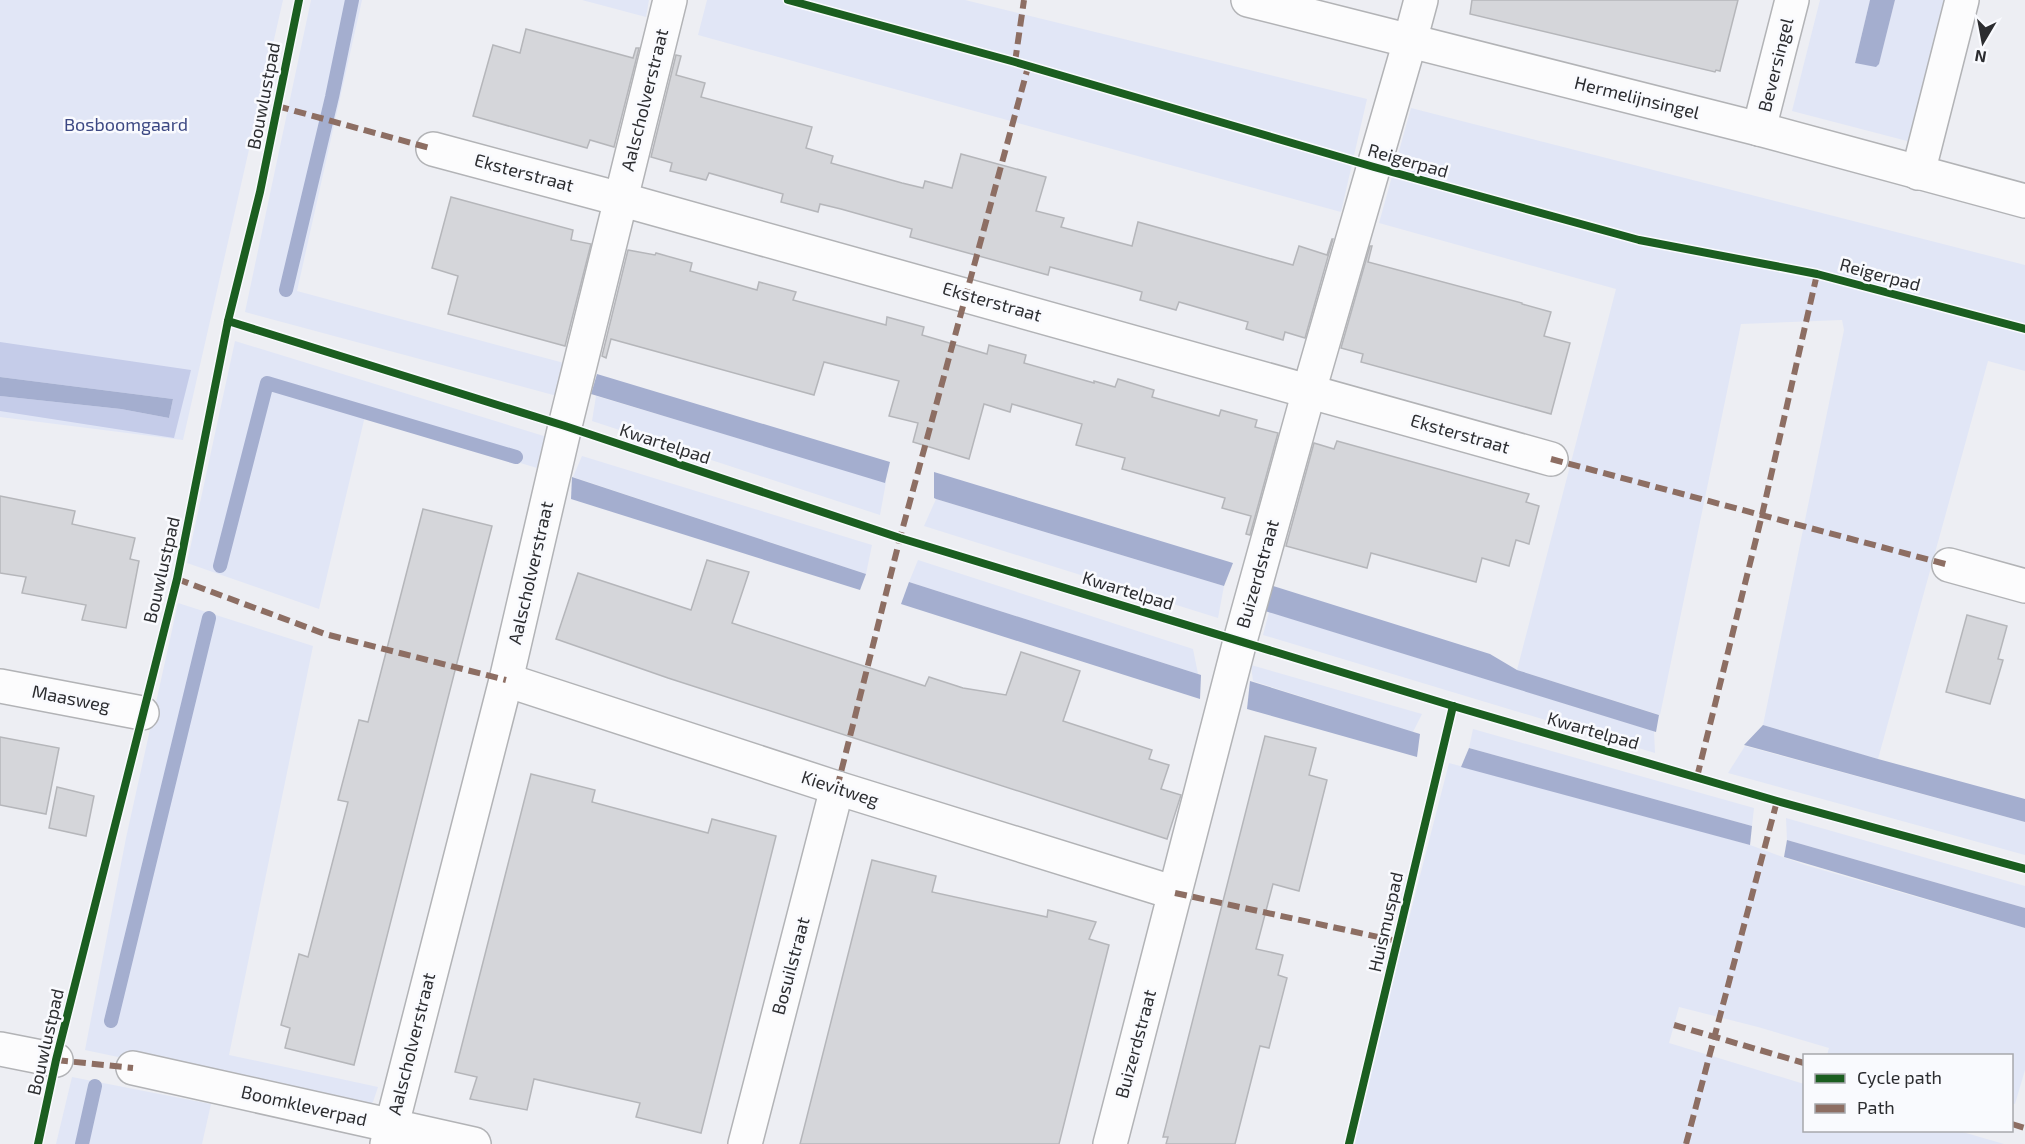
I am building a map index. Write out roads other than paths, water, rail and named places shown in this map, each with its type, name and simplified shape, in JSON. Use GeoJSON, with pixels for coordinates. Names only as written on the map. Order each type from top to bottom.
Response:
{"type":"FeatureCollection","features":[{"type":"Feature","properties":{"kind":"street","name":"Aalscholverstraat"},"geometry":{"type":"LineString","coordinates":[[389,1135],[507,680],[565,426],[670,0]]}},
{"type":"Feature","properties":{"kind":"street","name":"Hermelijnsingel"},"geometry":{"type":"LineString","coordinates":[[1248,0],[1759,129],[2025,201]]}},
{"type":"Feature","properties":{"kind":"street","name":"Buizerdstraat"},"geometry":{"type":"LineString","coordinates":[[1110,1144],[1240,641],[1421,0]]}},
{"type":"Feature","properties":{"kind":"street","name":"Beversingel"},"geometry":{"type":"LineString","coordinates":[[1759,129],[1792,0]]}},
{"type":"Feature","properties":{"kind":"street"},"geometry":{"type":"LineString","coordinates":[[1918,173],[1962,0]]}},
{"type":"Feature","properties":{"kind":"street","name":"Eksterstraat"},"geometry":{"type":"LineString","coordinates":[[433,149],[1551,459]]}},
{"type":"Feature","properties":{"kind":"street"},"geometry":{"type":"LineString","coordinates":[[1949,565],[2025,586]]}},
{"type":"Feature","properties":{"kind":"street","name":"Kievitweg"},"geometry":{"type":"LineString","coordinates":[[507,680],[837,788],[1175,893]]}},
{"type":"Feature","properties":{"kind":"street","name":"Maasweg"},"geometry":{"type":"LineString","coordinates":[[0,686],[142,713]]}},
{"type":"Feature","properties":{"kind":"street","name":"Bosuilstraat"},"geometry":{"type":"LineString","coordinates":[[745,1144],[837,788]]}},
{"type":"Feature","properties":{"kind":"street"},"geometry":{"type":"LineString","coordinates":[[0,1050],[56,1060]]}},
{"type":"Feature","properties":{"kind":"street","name":"Boomkleverpad"},"geometry":{"type":"LineString","coordinates":[[133,1068],[389,1135],[474,1144]]}},
{"type":"Feature","properties":{"kind":"waterway"},"geometry":{"type":"LineString","coordinates":[[286,290],[332,97],[352,0]]}},
{"type":"Feature","properties":{"kind":"waterway"},"geometry":{"type":"LineString","coordinates":[[220,566],[267,383],[516,457]]}},
{"type":"Feature","properties":{"kind":"waterway"},"geometry":{"type":"LineString","coordinates":[[111,1021],[209,618]]}},
{"type":"Feature","properties":{"kind":"waterway"},"geometry":{"type":"LineString","coordinates":[[82,1144],[95,1086]]}},
{"type":"Feature","properties":{"kind":"park label","name":"Bosboomgaard"},"geometry":{"type":"Point","coordinates":[126,125]}}]}
